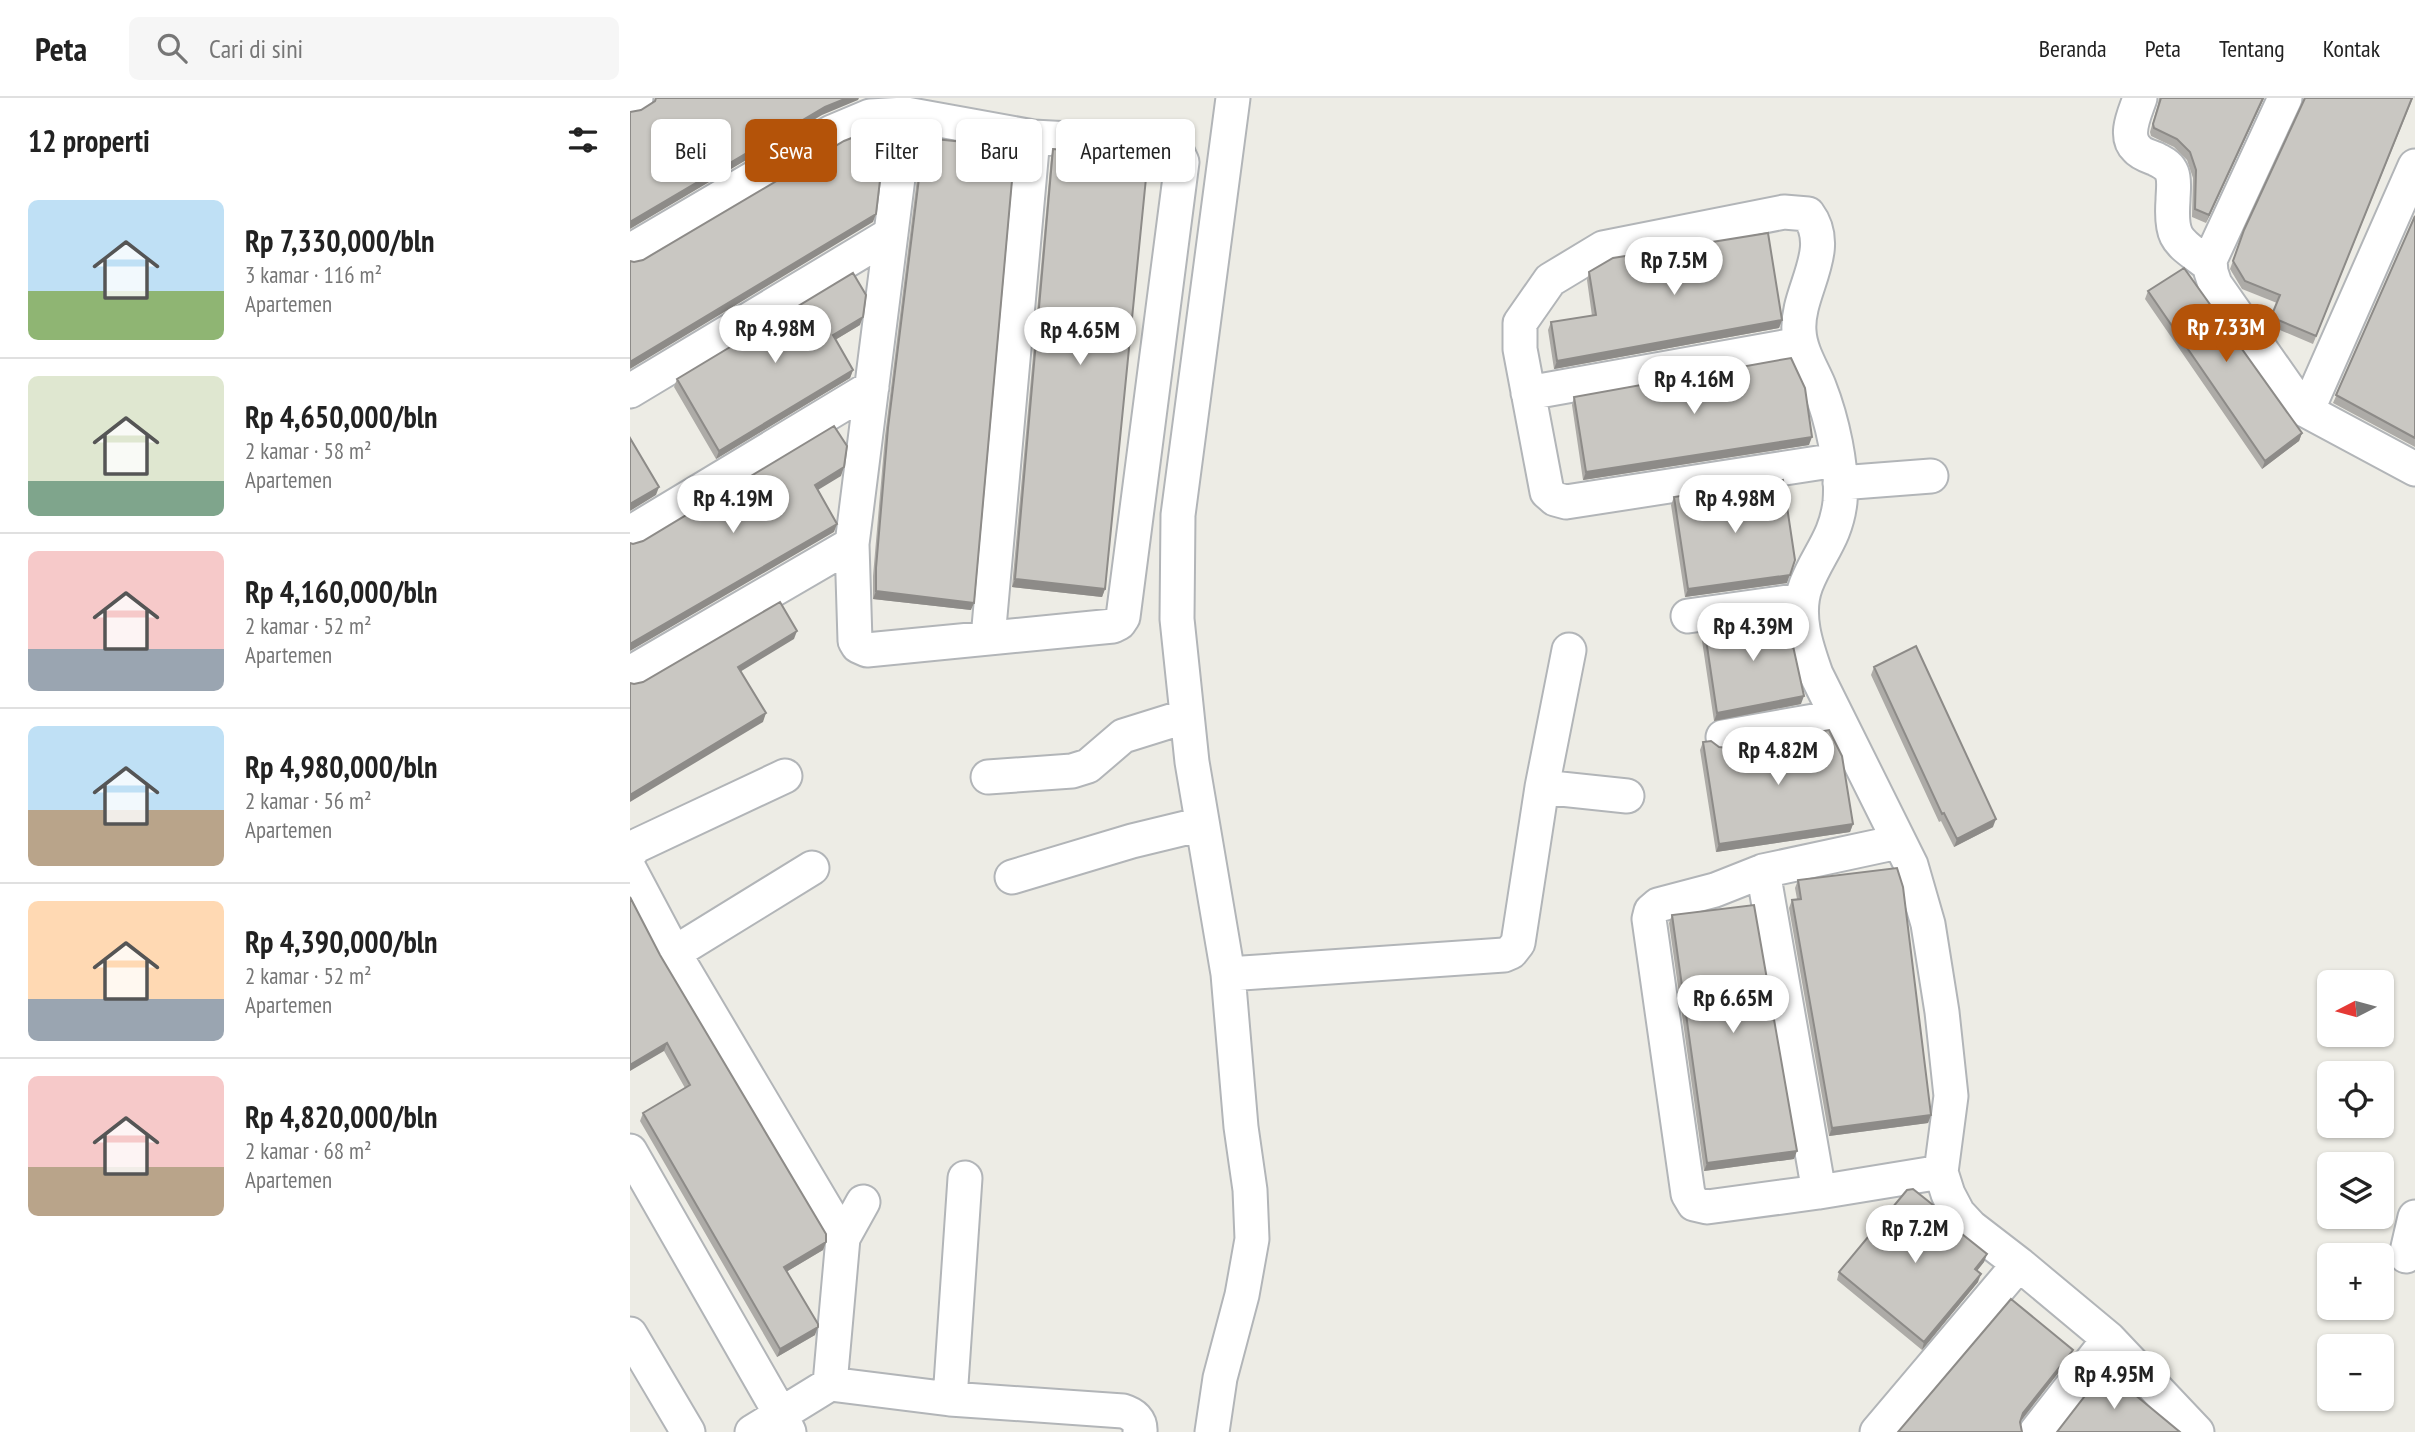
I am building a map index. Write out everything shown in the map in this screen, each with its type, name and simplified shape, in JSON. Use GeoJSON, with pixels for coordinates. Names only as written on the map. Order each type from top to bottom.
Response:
{"type":"FeatureCollection","features":[{"type":"Feature","properties":{"kind":"street"},"geometry":{"type":"LineString","coordinates":[[630,102],[636,98]]}},
{"type":"Feature","properties":{"kind":"street"},"geometry":{"type":"LineString","coordinates":[[1220,1430],[1220,1378],[1242,1295],[1252,1239],[1250,1190],[1241,1126],[1228,974],[1202,824],[1177,619],[1178,515],[1233,98]]}},
{"type":"Feature","properties":{"kind":"street"},"geometry":{"type":"LineString","coordinates":[[2140,98],[2130,127],[2133,143],[2136,149],[2167,165],[2171,170],[2171,222],[2178,241],[2209,265],[2215,284],[2297,401],[2307,411],[2415,469]]}},
{"type":"Feature","properties":{"kind":"street"},"geometry":{"type":"LineString","coordinates":[[2209,265],[2285,98]]}},
{"type":"Feature","properties":{"kind":"street"},"geometry":{"type":"LineString","coordinates":[[906,114],[852,544],[855,641],[858,646],[867,650],[1113,626],[1123,617],[1182,162],[1176,149],[1164,144],[1042,137]]}},
{"type":"Feature","properties":{"kind":"street"},"geometry":{"type":"LineString","coordinates":[[630,251],[832,132],[870,116],[906,114],[956,123]]}},
{"type":"Feature","properties":{"kind":"street"},"geometry":{"type":"LineString","coordinates":[[2307,411],[2415,166]]}},
{"type":"Feature","properties":{"kind":"street"},"geometry":{"type":"LineString","coordinates":[[988,638],[1029,182]]}},
{"type":"Feature","properties":{"kind":"street"},"geometry":{"type":"LineString","coordinates":[[1931,476],[1838,472],[1566,502],[1555,499],[1547,492],[1520,349],[1520,323],[1550,280],[1603,248],[1784,212],[1808,214],[1815,223],[1818,237],[1812,273],[1800,312],[1801,344],[1826,406],[1838,472],[1840,500],[1832,535],[1806,586],[1801,618],[1808,653],[1911,865],[1925,913],[1942,1012],[1951,1096],[1942,1181],[1958,1213],[1971,1227],[2109,1339],[2197,1432]]}},
{"type":"Feature","properties":{"kind":"street"},"geometry":{"type":"LineString","coordinates":[[630,391],[891,234]]}},
{"type":"Feature","properties":{"kind":"street"},"geometry":{"type":"LineString","coordinates":[[1528,393],[1801,344]]}},
{"type":"Feature","properties":{"kind":"street"},"geometry":{"type":"LineString","coordinates":[[630,533],[872,387]]}},
{"type":"Feature","properties":{"kind":"street"},"geometry":{"type":"LineString","coordinates":[[630,673],[852,544]]}},
{"type":"Feature","properties":{"kind":"street"},"geometry":{"type":"LineString","coordinates":[[1688,616],[1802,600]]}},
{"type":"Feature","properties":{"kind":"street"},"geometry":{"type":"LineString","coordinates":[[1228,974],[1504,955],[1511,952],[1518,943],[1542,787],[1569,650]]}},
{"type":"Feature","properties":{"kind":"street"},"geometry":{"type":"LineString","coordinates":[[988,777],[1072,771],[1088,766],[1123,736],[1188,716]]}},
{"type":"Feature","properties":{"kind":"street"},"geometry":{"type":"LineString","coordinates":[[1723,737],[1837,717]]}},
{"type":"Feature","properties":{"kind":"street"},"geometry":{"type":"LineString","coordinates":[[630,853],[636,846],[785,776]]}},
{"type":"Feature","properties":{"kind":"street"},"geometry":{"type":"LineString","coordinates":[[1542,787],[1627,796]]}},
{"type":"Feature","properties":{"kind":"street"},"geometry":{"type":"LineString","coordinates":[[1012,877],[1132,841],[1202,824]]}},
{"type":"Feature","properties":{"kind":"street"},"geometry":{"type":"LineString","coordinates":[[1898,842],[1763,872],[1715,890],[1658,905],[1651,911],[1649,919],[1688,1194],[1694,1204],[1707,1207],[1941,1172]]}},
{"type":"Feature","properties":{"kind":"street"},"geometry":{"type":"LineString","coordinates":[[674,953],[812,868]]}},
{"type":"Feature","properties":{"kind":"street"},"geometry":{"type":"LineString","coordinates":[[630,870],[674,953],[843,1238]]}},
{"type":"Feature","properties":{"kind":"street"},"geometry":{"type":"LineString","coordinates":[[1763,872],[1819,1192]]}},
{"type":"Feature","properties":{"kind":"street"},"geometry":{"type":"LineString","coordinates":[[630,1151],[770,1426],[830,1384],[950,1398],[1123,1411],[1138,1420],[1140,1432]]}},
{"type":"Feature","properties":{"kind":"street"},"geometry":{"type":"LineString","coordinates":[[950,1398],[965,1178]]}},
{"type":"Feature","properties":{"kind":"street"},"geometry":{"type":"LineString","coordinates":[[830,1384],[843,1238],[863,1202]]}},
{"type":"Feature","properties":{"kind":"street"},"geometry":{"type":"LineString","coordinates":[[2406,1256],[2415,1217]]}},
{"type":"Feature","properties":{"kind":"street"},"geometry":{"type":"LineString","coordinates":[[1877,1432],[2019,1264]]}},
{"type":"Feature","properties":{"kind":"street"},"geometry":{"type":"LineString","coordinates":[[630,1334],[688,1432]]}},
{"type":"Feature","properties":{"kind":"street"},"geometry":{"type":"LineString","coordinates":[[2036,1432],[2109,1339]]}},
{"type":"Feature","properties":{"kind":"building"},"geometry":{"type":"Polygon","coordinates":[[[656,98],[847,98],[805,119],[745,119],[745,154],[731,162],[731,119],[651,119],[651,182],[698,182],[630,222],[630,112],[641,110],[656,98]]]}},
{"type":"Feature","properties":{"kind":"building"},"geometry":{"type":"Polygon","coordinates":[[[2161,98],[2263,98],[2209,215],[2195,209],[2196,170],[2190,152],[2177,139],[2154,128],[2161,98]]]}},
{"type":"Feature","properties":{"kind":"building"},"geometry":{"type":"Polygon","coordinates":[[[2305,98],[2412,98],[2316,336],[2271,317],[2280,295],[2245,281],[2233,261],[2244,230],[2305,98]]]}},
{"type":"Feature","properties":{"kind":"building"},"geometry":{"type":"Polygon","coordinates":[[[851,138],[851,182],[880,182],[876,214],[630,362],[630,261],[643,260],[775,182],[837,182],[837,145],[851,138]]]}},
{"type":"Feature","properties":{"kind":"building"},"geometry":{"type":"Polygon","coordinates":[[[942,140],[956,141],[956,182],[1012,182],[974,603],[876,591],[888,428],[919,182],[942,182],[942,140]]]}},
{"type":"Feature","properties":{"kind":"building"},"geometry":{"type":"Polygon","coordinates":[[[1053,149],[1056,149],[1056,182],[1146,182],[1105,589],[1015,579],[1053,149]]]}},
{"type":"Feature","properties":{"kind":"building"},"geometry":{"type":"Polygon","coordinates":[[[2415,216],[2415,438],[2336,395],[2415,216]]]}},
{"type":"Feature","properties":{"kind":"building"},"geometry":{"type":"Polygon","coordinates":[[[1768,233],[1782,320],[1557,361],[1551,322],[1596,315],[1589,272],[1613,258],[1768,233]]]}},
{"type":"Feature","properties":{"kind":"building"},"geometry":{"type":"Polygon","coordinates":[[[2184,268],[2302,433],[2265,461],[2148,291],[2184,268]]]}},
{"type":"Feature","properties":{"kind":"building"},"geometry":{"type":"Polygon","coordinates":[[[853,273],[866,295],[863,317],[833,335],[853,370],[719,451],[677,379],[853,273]]]}},
{"type":"Feature","properties":{"kind":"building"},"geometry":{"type":"Polygon","coordinates":[[[1791,358],[1805,388],[1812,437],[1586,472],[1574,397],[1791,358]]]}},
{"type":"Feature","properties":{"kind":"building"},"geometry":{"type":"Polygon","coordinates":[[[834,426],[847,446],[844,467],[815,485],[837,524],[630,644],[630,543],[643,541],[834,426]]]}},
{"type":"Feature","properties":{"kind":"building"},"geometry":{"type":"Polygon","coordinates":[[[630,438],[659,487],[630,504],[630,438]]]}},
{"type":"Feature","properties":{"kind":"building"},"geometry":{"type":"Polygon","coordinates":[[[1783,480],[1795,560],[1790,575],[1688,589],[1674,497],[1783,480]]]}},
{"type":"Feature","properties":{"kind":"building"},"geometry":{"type":"Polygon","coordinates":[[[780,602],[797,631],[738,667],[766,713],[630,795],[630,683],[643,682],[780,602]]]}},
{"type":"Feature","properties":{"kind":"building"},"geometry":{"type":"Polygon","coordinates":[[[1786,614],[1804,696],[1717,713],[1704,626],[1786,614]]]}},
{"type":"Feature","properties":{"kind":"building"},"geometry":{"type":"Polygon","coordinates":[[[1916,646],[1996,819],[1957,839],[1944,813],[1942,814],[1874,667],[1916,646]]]}},
{"type":"Feature","properties":{"kind":"building"},"geometry":{"type":"Polygon","coordinates":[[[1829,730],[1842,756],[1853,824],[1719,844],[1703,742],[1711,741],[1719,747],[1729,748],[1829,730]]]}},
{"type":"Feature","properties":{"kind":"building"},"geometry":{"type":"Polygon","coordinates":[[[1897,868],[1903,887],[1931,1115],[1832,1128],[1792,900],[1801,899],[1798,880],[1897,868]]]}},
{"type":"Feature","properties":{"kind":"building"},"geometry":{"type":"Polygon","coordinates":[[[630,897],[660,955],[826,1234],[826,1242],[784,1267],[818,1327],[780,1349],[643,1113],[690,1085],[667,1043],[630,1065],[630,897]]]}},
{"type":"Feature","properties":{"kind":"building"},"geometry":{"type":"Polygon","coordinates":[[[1754,905],[1797,1151],[1707,1163],[1672,915],[1754,905]]]}},
{"type":"Feature","properties":{"kind":"building"},"geometry":{"type":"Polygon","coordinates":[[[1913,1189],[1987,1254],[1975,1269],[1981,1274],[1924,1342],[1839,1272],[1907,1190],[1913,1189]]]}},
{"type":"Feature","properties":{"kind":"building"},"geometry":{"type":"Polygon","coordinates":[[[2011,1299],[2073,1350],[2023,1413],[2020,1422],[2022,1432],[1898,1432],[2011,1299]]]}},
{"type":"Feature","properties":{"kind":"building"},"geometry":{"type":"Polygon","coordinates":[[[2105,1370],[2180,1432],[2057,1432],[2105,1370]]]}}]}
